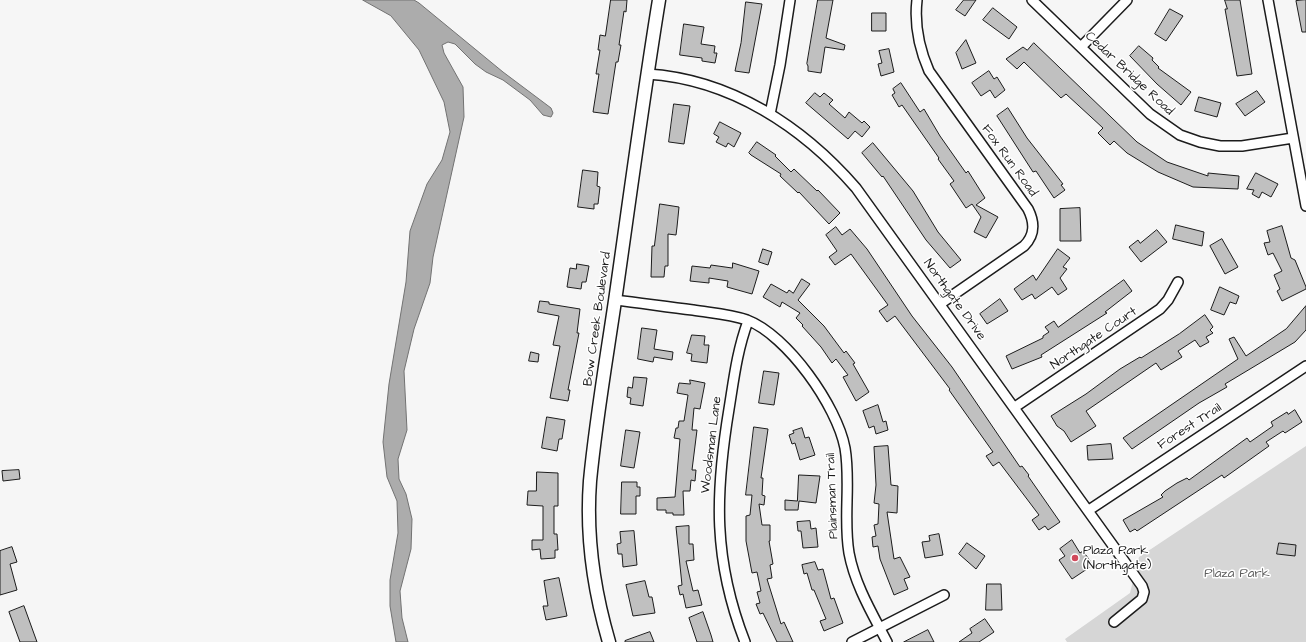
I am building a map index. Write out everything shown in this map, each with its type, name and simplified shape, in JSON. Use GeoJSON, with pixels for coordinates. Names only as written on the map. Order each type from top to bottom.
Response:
{"type":"FeatureCollection","features":[{"type":"Feature","properties":{"kind":"street","name":"Bow Creek Boulevard"},"geometry":{"type":"LineString","coordinates":[[609,642],[597,592],[592,558],[590,482],[647,74],[659,0]]}},
{"type":"Feature","properties":{"kind":"street"},"geometry":{"type":"LineString","coordinates":[[770,114],[780,65],[790,0]]}},
{"type":"Feature","properties":{"kind":"street","name":"Fox Run Road"},"geometry":{"type":"LineString","coordinates":[[917,0],[916,25],[918,38],[929,71],[1028,209],[1034,225],[1032,234],[1024,246],[940,304]]}},
{"type":"Feature","properties":{"kind":"street","name":"Cedar Bridge Road"},"geometry":{"type":"LineString","coordinates":[[1032,0],[1150,114],[1180,135],[1200,142],[1220,146],[1242,146],[1292,138]]}},
{"type":"Feature","properties":{"kind":"street"},"geometry":{"type":"LineString","coordinates":[[1081,47],[1127,0]]}},
{"type":"Feature","properties":{"kind":"street"},"geometry":{"type":"LineString","coordinates":[[1268,0],[1292,138],[1306,206]]}},
{"type":"Feature","properties":{"kind":"street","name":"Northgate Drive"},"geometry":{"type":"LineString","coordinates":[[647,74],[672,75],[702,83],[744,100],[770,114],[816,147],[838,166],[856,188],[1015,407],[1142,586],[1144,592],[1142,599],[1114,622]]}},
{"type":"Feature","properties":{"kind":"street","name":"Northgate Court"},"geometry":{"type":"LineString","coordinates":[[1015,407],[1160,309],[1168,300],[1178,282]]}},
{"type":"Feature","properties":{"kind":"street","name":"Plainsman Trail"},"geometry":{"type":"LineString","coordinates":[[615,300],[731,315],[748,321],[774,335],[786,347],[813,382],[834,416],[845,448],[847,466],[846,528],[849,554],[857,580],[887,642]]}},
{"type":"Feature","properties":{"kind":"street","name":"Woodsman Lane"},"geometry":{"type":"LineString","coordinates":[[745,642],[728,590],[721,555],[719,507],[724,443],[739,346],[748,321]]}},
{"type":"Feature","properties":{"kind":"street","name":"Forest Trail"},"geometry":{"type":"LineString","coordinates":[[1089,510],[1306,366]]}},
{"type":"Feature","properties":{"kind":"street"},"geometry":{"type":"LineString","coordinates":[[852,642],[944,595]]}},
{"type":"Feature","properties":{"kind":"green space","name":"Plaza Park"},"geometry":{"type":"Polygon","coordinates":[[[1306,446],[1306,642],[1067,642],[1065,639],[1130,593],[1139,557],[1306,446]]]}},
{"type":"Feature","properties":{"kind":"shaded area"},"geometry":{"type":"Polygon","coordinates":[[[363,0],[414,0],[503,72],[551,108],[553,113],[551,117],[543,115],[530,100],[503,80],[486,72],[475,64],[455,44],[448,42],[442,45],[444,53],[463,87],[464,117],[433,257],[430,283],[414,329],[404,371],[407,430],[398,459],[399,479],[406,494],[412,519],[411,549],[400,591],[402,618],[408,642],[396,642],[390,606],[390,580],[398,533],[397,501],[387,477],[383,442],[389,384],[406,282],[410,231],[427,184],[442,160],[450,132],[444,102],[419,50],[391,16],[363,0]]]}},
{"type":"Feature","properties":{"kind":"building"},"geometry":{"type":"Polygon","coordinates":[[[611,0],[627,0],[619,45],[621,45],[618,62],[616,62],[608,114],[593,112],[599,74],[596,74],[600,50],[598,50],[600,35],[605,36],[611,0]]]}},
{"type":"Feature","properties":{"kind":"building"},"geometry":{"type":"Polygon","coordinates":[[[818,0],[833,0],[826,38],[845,45],[844,50],[825,47],[821,73],[808,71],[807,64],[818,0]]]}},
{"type":"Feature","properties":{"kind":"building"},"geometry":{"type":"Polygon","coordinates":[[[964,0],[976,0],[965,16],[956,10],[964,0]]]}},
{"type":"Feature","properties":{"kind":"building"},"geometry":{"type":"Polygon","coordinates":[[[1225,0],[1240,0],[1252,74],[1237,76],[1225,9],[1227,9],[1225,0]]]}},
{"type":"Feature","properties":{"kind":"building"},"geometry":{"type":"Polygon","coordinates":[[[1306,0],[1306,32],[1302,32],[1296,1],[1306,0]]]}},
{"type":"Feature","properties":{"kind":"building"},"geometry":{"type":"Polygon","coordinates":[[[746,2],[762,4],[749,73],[735,71],[741,43],[746,2]]]}},
{"type":"Feature","properties":{"kind":"building"},"geometry":{"type":"Polygon","coordinates":[[[993,8],[1017,27],[1009,39],[983,20],[993,8]]]}},
{"type":"Feature","properties":{"kind":"building"},"geometry":{"type":"Polygon","coordinates":[[[1170,9],[1183,16],[1166,41],[1155,34],[1170,9]]]}},
{"type":"Feature","properties":{"kind":"building"},"geometry":{"type":"Polygon","coordinates":[[[872,13],[886,13],[886,31],[872,31],[872,13]]]}},
{"type":"Feature","properties":{"kind":"building"},"geometry":{"type":"Polygon","coordinates":[[[684,24],[704,27],[701,44],[715,46],[714,53],[717,53],[715,63],[702,61],[702,58],[680,55],[684,24]]]}},
{"type":"Feature","properties":{"kind":"building"},"geometry":{"type":"Polygon","coordinates":[[[966,40],[976,63],[962,69],[956,53],[966,40]]]}},
{"type":"Feature","properties":{"kind":"building"},"geometry":{"type":"Polygon","coordinates":[[[1034,43],[1137,142],[1167,162],[1208,176],[1208,173],[1239,176],[1238,189],[1193,187],[1158,172],[1127,153],[1114,141],[1110,145],[1098,133],[1103,128],[1066,94],[1061,98],[1024,62],[1017,69],[1006,59],[1023,47],[1027,50],[1034,43]]]}},
{"type":"Feature","properties":{"kind":"building"},"geometry":{"type":"Polygon","coordinates":[[[1139,46],[1153,58],[1152,60],[1159,67],[1158,68],[1191,92],[1181,105],[1157,84],[1130,56],[1139,46]]]}},
{"type":"Feature","properties":{"kind":"building"},"geometry":{"type":"Polygon","coordinates":[[[889,49],[894,72],[881,76],[878,64],[882,63],[879,51],[889,49]]]}},
{"type":"Feature","properties":{"kind":"building"},"geometry":{"type":"Polygon","coordinates":[[[989,71],[994,79],[997,77],[1005,90],[995,98],[990,90],[981,96],[972,83],[989,71]]]}},
{"type":"Feature","properties":{"kind":"building"},"geometry":{"type":"Polygon","coordinates":[[[901,83],[920,112],[924,109],[940,136],[966,173],[968,171],[985,198],[976,205],[998,217],[986,238],[974,232],[981,217],[972,204],[966,208],[950,184],[954,181],[938,159],[939,158],[902,105],[899,107],[892,95],[895,93],[893,89],[901,83]]]}},
{"type":"Feature","properties":{"kind":"building"},"geometry":{"type":"Polygon","coordinates":[[[1257,91],[1265,102],[1245,116],[1236,104],[1257,91]]]}},
{"type":"Feature","properties":{"kind":"building"},"geometry":{"type":"Polygon","coordinates":[[[815,93],[820,97],[824,93],[833,100],[829,104],[845,118],[849,112],[862,123],[864,121],[870,127],[862,137],[855,131],[848,139],[806,103],[815,93]]]}},
{"type":"Feature","properties":{"kind":"building"},"geometry":{"type":"Polygon","coordinates":[[[1199,97],[1221,103],[1217,117],[1195,111],[1199,97]]]}},
{"type":"Feature","properties":{"kind":"building"},"geometry":{"type":"Polygon","coordinates":[[[674,104],[690,106],[684,144],[669,142],[674,104]]]}},
{"type":"Feature","properties":{"kind":"building"},"geometry":{"type":"Polygon","coordinates":[[[1008,108],[1027,138],[1063,184],[1061,185],[1065,190],[1054,198],[1036,171],[1033,172],[997,116],[1008,108]]]}},
{"type":"Feature","properties":{"kind":"building"},"geometry":{"type":"Polygon","coordinates":[[[720,122],[741,133],[734,147],[728,143],[726,147],[716,142],[719,137],[714,134],[720,122]]]}},
{"type":"Feature","properties":{"kind":"building"},"geometry":{"type":"Polygon","coordinates":[[[757,142],[776,155],[775,156],[791,172],[794,169],[817,191],[818,190],[840,213],[829,224],[799,192],[798,193],[780,176],[781,174],[749,153],[757,142]]]}},
{"type":"Feature","properties":{"kind":"building"},"geometry":{"type":"Polygon","coordinates":[[[873,143],[913,191],[938,232],[961,260],[950,268],[926,240],[883,176],[882,177],[862,153],[873,143]]]}},
{"type":"Feature","properties":{"kind":"building"},"geometry":{"type":"Polygon","coordinates":[[[583,170],[598,172],[597,186],[600,187],[598,204],[594,204],[594,209],[578,207],[583,170]]]}},
{"type":"Feature","properties":{"kind":"building"},"geometry":{"type":"Polygon","coordinates":[[[1256,173],[1278,184],[1271,197],[1262,192],[1259,198],[1252,194],[1254,190],[1247,189],[1256,173]]]}},
{"type":"Feature","properties":{"kind":"building"},"geometry":{"type":"Polygon","coordinates":[[[660,204],[679,207],[677,227],[676,235],[668,234],[668,266],[665,266],[664,277],[651,277],[652,246],[654,246],[660,204]]]}},
{"type":"Feature","properties":{"kind":"building"},"geometry":{"type":"Polygon","coordinates":[[[1080,208],[1081,241],[1060,241],[1060,209],[1080,208]]]}},
{"type":"Feature","properties":{"kind":"building"},"geometry":{"type":"Polygon","coordinates":[[[1176,225],[1204,232],[1202,246],[1173,239],[1176,225]]]}},
{"type":"Feature","properties":{"kind":"building"},"geometry":{"type":"Polygon","coordinates":[[[1282,226],[1291,258],[1295,260],[1306,289],[1282,301],[1277,291],[1280,289],[1274,275],[1282,271],[1273,253],[1268,255],[1264,243],[1270,242],[1267,231],[1282,226]]]}},
{"type":"Feature","properties":{"kind":"building"},"geometry":{"type":"Polygon","coordinates":[[[836,227],[842,235],[850,229],[867,249],[912,316],[952,367],[1020,467],[1022,466],[1029,475],[1028,476],[1060,522],[1048,530],[1045,526],[1039,530],[1032,520],[1039,515],[999,462],[993,466],[986,456],[993,452],[949,390],[950,389],[895,316],[887,322],[879,311],[888,305],[851,254],[835,265],[829,257],[837,251],[826,235],[836,227]]]}},
{"type":"Feature","properties":{"kind":"building"},"geometry":{"type":"Polygon","coordinates":[[[1157,230],[1167,242],[1141,262],[1129,247],[1138,240],[1140,243],[1157,230]]]}},
{"type":"Feature","properties":{"kind":"building"},"geometry":{"type":"Polygon","coordinates":[[[1222,239],[1238,267],[1225,274],[1210,246],[1222,239]]]}},
{"type":"Feature","properties":{"kind":"building"},"geometry":{"type":"Polygon","coordinates":[[[763,249],[772,252],[768,265],[759,262],[763,249]]]}},
{"type":"Feature","properties":{"kind":"building"},"geometry":{"type":"Polygon","coordinates":[[[1058,249],[1070,258],[1063,267],[1067,269],[1060,278],[1067,289],[1058,295],[1052,287],[1035,299],[1032,294],[1022,300],[1014,289],[1033,275],[1036,280],[1058,249]]]}},
{"type":"Feature","properties":{"kind":"building"},"geometry":{"type":"Polygon","coordinates":[[[733,263],[759,271],[752,294],[727,287],[728,281],[709,278],[709,283],[690,281],[692,266],[710,268],[711,265],[732,268],[733,263]]]}},
{"type":"Feature","properties":{"kind":"building"},"geometry":{"type":"Polygon","coordinates":[[[577,264],[589,266],[586,282],[582,282],[581,289],[567,287],[570,268],[576,269],[577,264]]]}},
{"type":"Feature","properties":{"kind":"building"},"geometry":{"type":"Polygon","coordinates":[[[802,279],[810,284],[798,300],[824,326],[844,353],[846,351],[855,363],[853,364],[869,392],[856,401],[843,377],[848,375],[836,359],[832,363],[821,347],[802,326],[803,325],[796,318],[800,313],[782,302],[780,307],[763,297],[771,284],[787,293],[789,290],[793,293],[802,279]]]}},
{"type":"Feature","properties":{"kind":"building"},"geometry":{"type":"Polygon","coordinates":[[[1124,280],[1132,291],[1105,312],[1107,313],[1041,355],[1042,357],[1012,369],[1006,356],[1043,338],[1043,336],[1049,332],[1045,327],[1054,321],[1058,327],[1124,280]]]}},
{"type":"Feature","properties":{"kind":"building"},"geometry":{"type":"Polygon","coordinates":[[[1220,287],[1239,296],[1236,304],[1230,302],[1224,315],[1211,310],[1220,287]]]}},
{"type":"Feature","properties":{"kind":"building"},"geometry":{"type":"Polygon","coordinates":[[[1000,299],[1008,311],[987,324],[980,314],[1000,299]]]}},
{"type":"Feature","properties":{"kind":"building"},"geometry":{"type":"Polygon","coordinates":[[[540,301],[580,309],[577,333],[579,333],[568,390],[570,390],[568,401],[550,398],[560,346],[553,345],[559,316],[538,312],[540,301]]]}},
{"type":"Feature","properties":{"kind":"building"},"geometry":{"type":"Polygon","coordinates":[[[1306,306],[1306,330],[1295,342],[1225,384],[1227,387],[1199,403],[1132,449],[1123,438],[1238,359],[1229,339],[1234,337],[1246,356],[1286,329],[1306,306]]]}},
{"type":"Feature","properties":{"kind":"building"},"geometry":{"type":"Polygon","coordinates":[[[1205,315],[1213,327],[1210,330],[1213,333],[1206,337],[1209,342],[1200,347],[1195,340],[1178,351],[1182,357],[1161,370],[1156,363],[1086,411],[1096,426],[1071,442],[1064,431],[1057,426],[1051,416],[1086,394],[1120,369],[1140,357],[1141,358],[1179,334],[1205,315]]]}},
{"type":"Feature","properties":{"kind":"building"},"geometry":{"type":"Polygon","coordinates":[[[642,328],[657,330],[654,349],[673,352],[672,360],[654,357],[653,362],[638,359],[642,328]]]}},
{"type":"Feature","properties":{"kind":"building"},"geometry":{"type":"Polygon","coordinates":[[[692,335],[705,336],[704,345],[709,345],[707,363],[691,361],[692,354],[687,353],[692,335]]]}},
{"type":"Feature","properties":{"kind":"building"},"geometry":{"type":"Polygon","coordinates":[[[531,352],[539,354],[538,362],[529,361],[531,352]]]}},
{"type":"Feature","properties":{"kind":"building"},"geometry":{"type":"Polygon","coordinates":[[[764,371],[779,373],[774,405],[759,403],[764,371]]]}},
{"type":"Feature","properties":{"kind":"building"},"geometry":{"type":"Polygon","coordinates":[[[634,377],[647,378],[643,406],[630,404],[631,398],[627,397],[628,387],[632,388],[634,377]]]}},
{"type":"Feature","properties":{"kind":"building"},"geometry":{"type":"Polygon","coordinates":[[[690,380],[705,383],[700,409],[694,408],[692,430],[697,430],[692,470],[696,470],[695,481],[691,480],[690,491],[683,491],[684,515],[673,515],[673,513],[666,513],[666,510],[657,510],[657,498],[675,497],[680,439],[674,438],[679,421],[684,421],[688,395],[677,393],[679,383],[690,384],[690,380]]]}},
{"type":"Feature","properties":{"kind":"building"},"geometry":{"type":"Polygon","coordinates":[[[878,405],[883,422],[886,421],[888,430],[876,434],[874,426],[869,428],[863,411],[878,405]]]}},
{"type":"Feature","properties":{"kind":"building"},"geometry":{"type":"Polygon","coordinates":[[[1295,410],[1302,422],[1285,433],[1283,431],[1266,442],[1269,446],[1224,478],[1222,475],[1137,531],[1135,529],[1130,532],[1123,520],[1163,497],[1161,495],[1177,483],[1187,478],[1189,480],[1247,438],[1250,442],[1273,426],[1271,422],[1287,412],[1288,414],[1295,410]]]}},
{"type":"Feature","properties":{"kind":"building"},"geometry":{"type":"Polygon","coordinates":[[[547,417],[565,420],[562,439],[559,439],[557,451],[542,448],[547,417]]]}},
{"type":"Feature","properties":{"kind":"building"},"geometry":{"type":"Polygon","coordinates":[[[754,427],[768,429],[761,478],[763,478],[762,495],[765,496],[764,505],[759,504],[762,525],[770,525],[769,541],[773,564],[770,565],[772,578],[767,579],[781,624],[784,622],[793,642],[777,642],[763,613],[760,614],[756,604],[760,603],[757,592],[761,591],[757,572],[752,573],[746,541],[746,516],[750,515],[752,495],[746,495],[754,427]]]}},
{"type":"Feature","properties":{"kind":"building"},"geometry":{"type":"Polygon","coordinates":[[[802,428],[805,438],[809,437],[815,455],[800,460],[795,443],[792,444],[789,435],[794,433],[793,431],[802,428]]]}},
{"type":"Feature","properties":{"kind":"building"},"geometry":{"type":"Polygon","coordinates":[[[626,430],[640,432],[634,468],[621,466],[626,430]]]}},
{"type":"Feature","properties":{"kind":"building"},"geometry":{"type":"Polygon","coordinates":[[[1111,444],[1113,459],[1088,460],[1087,446],[1111,444]]]}},
{"type":"Feature","properties":{"kind":"building"},"geometry":{"type":"Polygon","coordinates":[[[888,446],[891,485],[898,486],[897,513],[887,512],[894,559],[900,557],[910,577],[904,579],[908,589],[894,595],[880,559],[878,546],[873,547],[872,537],[876,536],[874,525],[878,524],[879,504],[874,503],[876,485],[874,447],[888,446]]]}},
{"type":"Feature","properties":{"kind":"building"},"geometry":{"type":"Polygon","coordinates":[[[19,470],[20,479],[3,481],[2,471],[19,470]]]}},
{"type":"Feature","properties":{"kind":"building"},"geometry":{"type":"Polygon","coordinates":[[[537,472],[558,473],[558,506],[554,506],[554,534],[557,534],[558,550],[555,550],[555,558],[541,559],[540,549],[532,550],[532,540],[543,540],[543,506],[527,505],[528,491],[536,491],[537,472]]]}},
{"type":"Feature","properties":{"kind":"building"},"geometry":{"type":"Polygon","coordinates":[[[799,475],[820,476],[816,503],[799,501],[798,510],[785,510],[785,500],[797,501],[799,475]]]}},
{"type":"Feature","properties":{"kind":"building"},"geometry":{"type":"Polygon","coordinates":[[[622,482],[637,482],[637,487],[640,487],[640,496],[636,496],[636,514],[621,514],[622,482]]]}},
{"type":"Feature","properties":{"kind":"building"},"geometry":{"type":"Polygon","coordinates":[[[810,521],[811,529],[816,528],[818,547],[803,548],[801,531],[798,531],[797,522],[810,521]]]}},
{"type":"Feature","properties":{"kind":"building"},"geometry":{"type":"Polygon","coordinates":[[[689,526],[689,544],[693,544],[694,560],[686,561],[693,591],[698,590],[702,605],[686,608],[683,594],[680,595],[678,586],[682,585],[676,527],[689,526]]]}},
{"type":"Feature","properties":{"kind":"building"},"geometry":{"type":"Polygon","coordinates":[[[634,531],[637,565],[623,567],[622,554],[618,554],[617,544],[621,543],[620,532],[634,531]]]}},
{"type":"Feature","properties":{"kind":"building"},"geometry":{"type":"Polygon","coordinates":[[[939,534],[943,555],[925,558],[922,542],[930,541],[929,536],[939,534]]]}},
{"type":"Feature","properties":{"kind":"building","name":"Plaza Park (Northgate)"},"geometry":{"type":"Polygon","coordinates":[[[1072,540],[1080,553],[1083,551],[1093,565],[1072,579],[1059,560],[1065,556],[1060,549],[1072,540]]]}},
{"type":"Feature","properties":{"kind":"building"},"geometry":{"type":"Polygon","coordinates":[[[967,543],[985,556],[976,569],[959,554],[967,543]]]}},
{"type":"Feature","properties":{"kind":"building"},"geometry":{"type":"Polygon","coordinates":[[[1279,543],[1296,545],[1295,556],[1277,554],[1279,543]]]}},
{"type":"Feature","properties":{"kind":"building"},"geometry":{"type":"Polygon","coordinates":[[[12,547],[17,562],[10,564],[17,590],[0,595],[0,551],[12,547]]]}},
{"type":"Feature","properties":{"kind":"building"},"geometry":{"type":"Polygon","coordinates":[[[815,562],[818,570],[823,569],[831,599],[834,598],[843,623],[824,631],[820,621],[826,619],[814,590],[812,590],[807,573],[804,574],[802,565],[815,562]]]}},
{"type":"Feature","properties":{"kind":"building"},"geometry":{"type":"Polygon","coordinates":[[[559,578],[567,616],[546,620],[543,606],[548,606],[544,581],[559,578]]]}},
{"type":"Feature","properties":{"kind":"building"},"geometry":{"type":"Polygon","coordinates":[[[645,581],[649,597],[652,597],[655,613],[633,616],[626,585],[645,581]]]}},
{"type":"Feature","properties":{"kind":"building"},"geometry":{"type":"Polygon","coordinates":[[[987,584],[1001,584],[1002,610],[986,610],[987,584]]]}},
{"type":"Feature","properties":{"kind":"building"},"geometry":{"type":"Polygon","coordinates":[[[24,606],[37,642],[20,642],[9,612],[24,606]]]}},
{"type":"Feature","properties":{"kind":"building"},"geometry":{"type":"Polygon","coordinates":[[[703,612],[713,642],[697,642],[689,618],[703,612]]]}},
{"type":"Feature","properties":{"kind":"building"},"geometry":{"type":"Polygon","coordinates":[[[985,619],[994,632],[979,642],[959,642],[972,633],[970,629],[985,619]]]}},
{"type":"Feature","properties":{"kind":"building"},"geometry":{"type":"Polygon","coordinates":[[[928,630],[934,642],[904,642],[928,630]]]}},
{"type":"Feature","properties":{"kind":"building"},"geometry":{"type":"Polygon","coordinates":[[[650,632],[654,642],[625,642],[625,641],[650,632]]]}},
{"type":"Feature","properties":{"kind":"place","name":"Plaza Park (Northgate)"},"geometry":{"type":"Point","coordinates":[1075,558]}}]}
